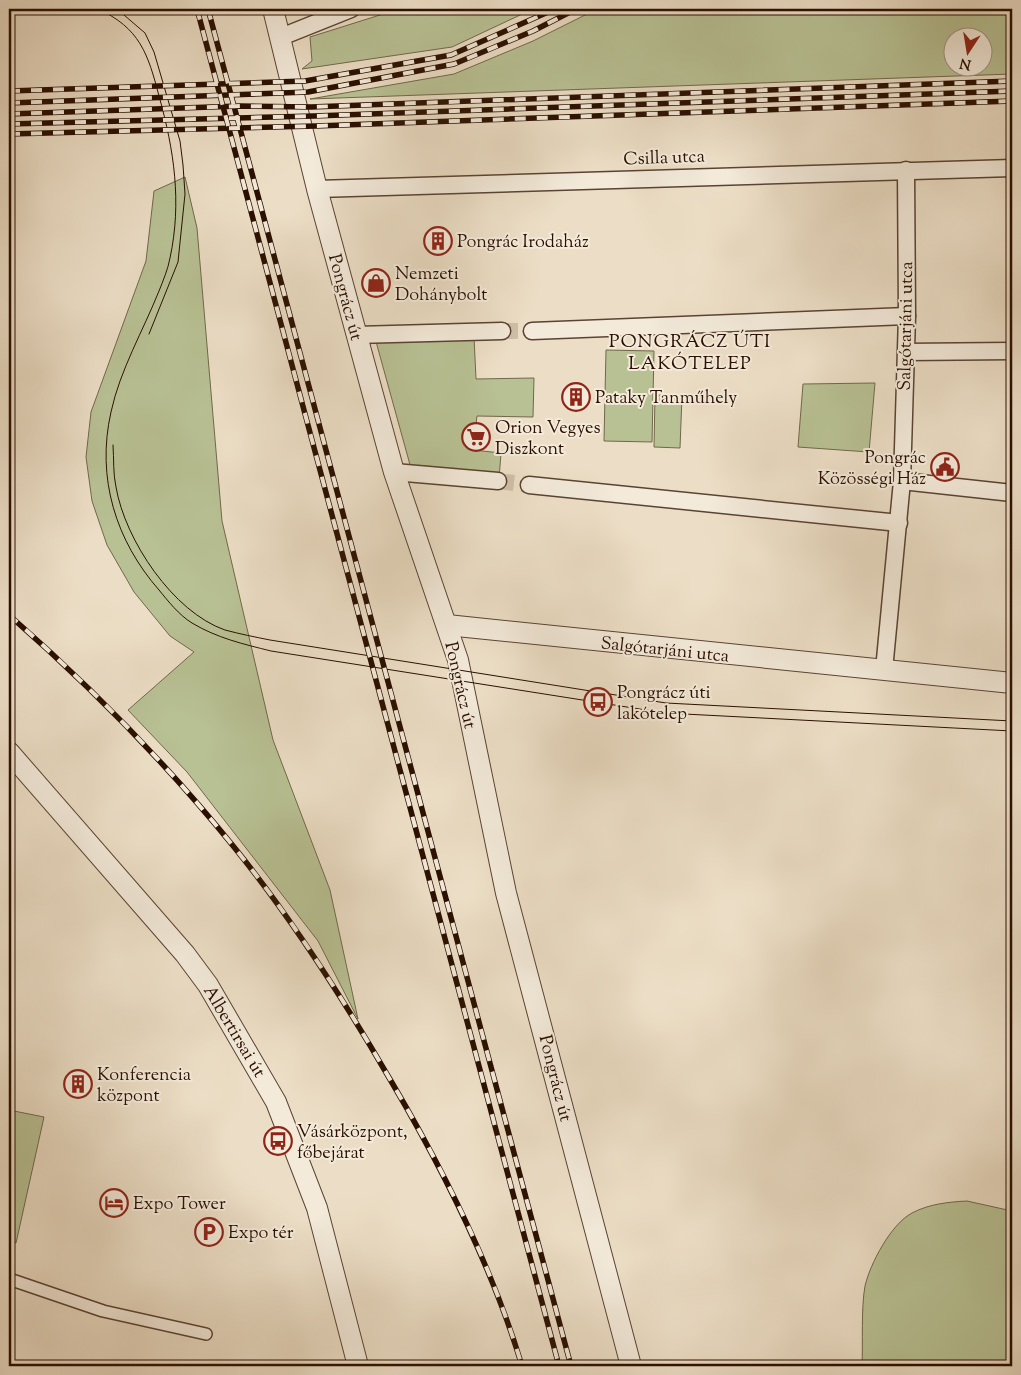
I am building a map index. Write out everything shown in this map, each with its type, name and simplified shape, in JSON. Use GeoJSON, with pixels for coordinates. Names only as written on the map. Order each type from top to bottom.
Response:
{"type":"FeatureCollection","features":[{"type":"Feature","properties":{"kind":"street","name":"Pongrácz út"},"geometry":{"type":"LineString","coordinates":[[273,9],[317,189],[394,472],[458,660],[506,893],[631,1366]]}},
{"type":"Feature","properties":{"kind":"street"},"geometry":{"type":"LineString","coordinates":[[281,37],[351,9]]}},
{"type":"Feature","properties":{"kind":"street","name":"Csilla utca"},"geometry":{"type":"LineString","coordinates":[[317,189],[1012,168]]}},
{"type":"Feature","properties":{"kind":"street","name":"Salgótarjáni utca"},"geometry":{"type":"LineString","coordinates":[[884,670],[902,482],[907,316],[906,170]]}},
{"type":"Feature","properties":{"kind":"street"},"geometry":{"type":"LineString","coordinates":[[532,331],[907,316]]}},
{"type":"Feature","properties":{"kind":"street"},"geometry":{"type":"LineString","coordinates":[[356,335],[502,331]]}},
{"type":"Feature","properties":{"kind":"street"},"geometry":{"type":"LineString","coordinates":[[906,352],[1012,351]]}},
{"type":"Feature","properties":{"kind":"street"},"geometry":{"type":"LineString","coordinates":[[394,472],[498,481]]}},
{"type":"Feature","properties":{"kind":"street"},"geometry":{"type":"LineString","coordinates":[[902,482],[1012,493]]}},
{"type":"Feature","properties":{"kind":"street"},"geometry":{"type":"LineString","coordinates":[[531,485],[899,524]]}},
{"type":"Feature","properties":{"kind":"street","name":"Salgótarjáni utca"},"geometry":{"type":"LineString","coordinates":[[447,624],[1012,683]]}},
{"type":"Feature","properties":{"kind":"street","name":"Albertirsai út"},"geometry":{"type":"LineString","coordinates":[[9,752],[185,954],[208,984],[263,1077],[276,1102],[317,1208],[358,1366]]}},
{"type":"Feature","properties":{"kind":"street"},"geometry":{"type":"LineString","coordinates":[[9,1279],[103,1311],[206,1334]]}},
{"type":"Feature","properties":{"kind":"green space"},"geometry":{"type":"Polygon","coordinates":[[[399,9],[533,9],[452,47],[302,69],[312,61],[310,37],[399,9]]]}},
{"type":"Feature","properties":{"kind":"green space"},"geometry":{"type":"Polygon","coordinates":[[[597,9],[1012,9],[1012,74],[994,75],[994,28],[944,28],[944,76],[310,99],[454,74],[533,41],[597,9]]]}},
{"type":"Feature","properties":{"kind":"green space"},"geometry":{"type":"Polygon","coordinates":[[[185,177],[197,228],[222,521],[273,740],[330,890],[358,1019],[318,941],[187,772],[128,710],[194,652],[170,636],[134,592],[107,545],[92,501],[86,457],[91,412],[146,261],[154,191],[185,177]]]}},
{"type":"Feature","properties":{"kind":"green space"},"geometry":{"type":"Polygon","coordinates":[[[474,337],[476,379],[534,378],[533,417],[477,416],[473,450],[501,453],[499,479],[412,472],[375,338],[474,337]]]}},
{"type":"Feature","properties":{"kind":"green space"},"geometry":{"type":"Polygon","coordinates":[[[606,350],[654,351],[652,442],[604,441],[606,350]]]}},
{"type":"Feature","properties":{"kind":"green space"},"geometry":{"type":"Polygon","coordinates":[[[875,383],[869,452],[798,447],[803,384],[875,383]]]}},
{"type":"Feature","properties":{"kind":"green space"},"geometry":{"type":"Polygon","coordinates":[[[655,395],[682,396],[680,448],[654,447],[655,395]]]}},
{"type":"Feature","properties":{"kind":"green space"},"geometry":{"type":"Polygon","coordinates":[[[9,1110],[44,1117],[16,1243],[9,1239],[9,1110]]]}},
{"type":"Feature","properties":{"kind":"green space"},"geometry":{"type":"Polygon","coordinates":[[[967,1201],[1012,1211],[1012,1366],[862,1366],[865,1286],[871,1267],[882,1245],[896,1226],[912,1213],[925,1207],[967,1201]]]}},
{"type":"Feature","properties":{"kind":"tunnel"},"geometry":{"type":"LineString","coordinates":[[502,331],[532,331]]}},
{"type":"Feature","properties":{"kind":"tunnel"},"geometry":{"type":"LineString","coordinates":[[498,481],[529,485]]}},
{"type":"Feature","properties":{"kind":"tram line"},"geometry":{"type":"LineString","coordinates":[[98,9],[124,25],[133,34],[146,55],[155,81],[169,136],[176,196],[174,237],[168,266],[153,306],[120,381],[111,412],[107,437],[106,461],[108,484],[113,507],[131,551],[159,590],[187,620],[221,637],[271,651],[665,713],[1012,731]]}},
{"type":"Feature","properties":{"kind":"tram line"},"geometry":{"type":"LineString","coordinates":[[117,9],[145,33],[154,52],[180,141],[183,165],[185,194],[178,262],[149,334]]}},
{"type":"Feature","properties":{"kind":"tram line"},"geometry":{"type":"LineString","coordinates":[[113,445],[115,482],[121,508],[141,551],[154,572],[187,608],[206,621],[225,630],[270,640],[666,703],[1012,721]]}},
{"type":"Feature","properties":{"kind":"railway"},"geometry":{"type":"LineString","coordinates":[[197,9],[559,1366]]}},
{"type":"Feature","properties":{"kind":"railway"},"geometry":{"type":"LineString","coordinates":[[208,9],[571,1366]]}},
{"type":"Feature","properties":{"kind":"railway"},"geometry":{"type":"LineString","coordinates":[[9,91],[305,81],[451,55],[555,9]]}},
{"type":"Feature","properties":{"kind":"railway"},"geometry":{"type":"LineString","coordinates":[[9,103],[308,92],[454,64],[533,31],[576,9]]}},
{"type":"Feature","properties":{"kind":"railway"},"geometry":{"type":"LineString","coordinates":[[9,114],[240,106],[311,107],[1012,81]]}},
{"type":"Feature","properties":{"kind":"railway"},"geometry":{"type":"LineString","coordinates":[[9,124],[314,116],[1012,91]]}},
{"type":"Feature","properties":{"kind":"railway"},"geometry":{"type":"LineString","coordinates":[[9,134],[316,126],[1012,101]]}},
{"type":"Feature","properties":{"kind":"railway"},"geometry":{"type":"LineString","coordinates":[[9,615],[98,697],[182,785],[256,875],[297,932],[373,1051],[430,1149],[481,1256],[510,1329],[522,1366]]}},
{"type":"Feature","properties":{"kind":"place","name":"Pongrác Irodaház"},"geometry":{"type":"Point","coordinates":[438,241]}},
{"type":"Feature","properties":{"kind":"place","name":"Nemzeti Dohánybolt"},"geometry":{"type":"Point","coordinates":[376,283]}},
{"type":"Feature","properties":{"kind":"place","name":"Pataky Tanműhely"},"geometry":{"type":"Point","coordinates":[576,397]}},
{"type":"Feature","properties":{"kind":"place","name":"Orion Vegyes Diszkont"},"geometry":{"type":"Point","coordinates":[476,437]}},
{"type":"Feature","properties":{"kind":"place","name":"Pongrác Közösségi Ház"},"geometry":{"type":"Point","coordinates":[945,467]}},
{"type":"Feature","properties":{"kind":"place","name":"Pongrácz úti lakótelep"},"geometry":{"type":"Point","coordinates":[598,702]}},
{"type":"Feature","properties":{"kind":"place","name":"Konferencia központ"},"geometry":{"type":"Point","coordinates":[78,1084]}},
{"type":"Feature","properties":{"kind":"place","name":"Vásárközpont, főbejárat"},"geometry":{"type":"Point","coordinates":[278,1141]}},
{"type":"Feature","properties":{"kind":"place","name":"Expo Tower"},"geometry":{"type":"Point","coordinates":[114,1203]}},
{"type":"Feature","properties":{"kind":"place","name":"Expo tér"},"geometry":{"type":"Point","coordinates":[209,1232]}},
{"type":"Feature","properties":{"kind":"district","name":"PONGRÁCZ ÚTI LAKÓTELEP"},"geometry":{"type":"Point","coordinates":[690,351]}}]}
